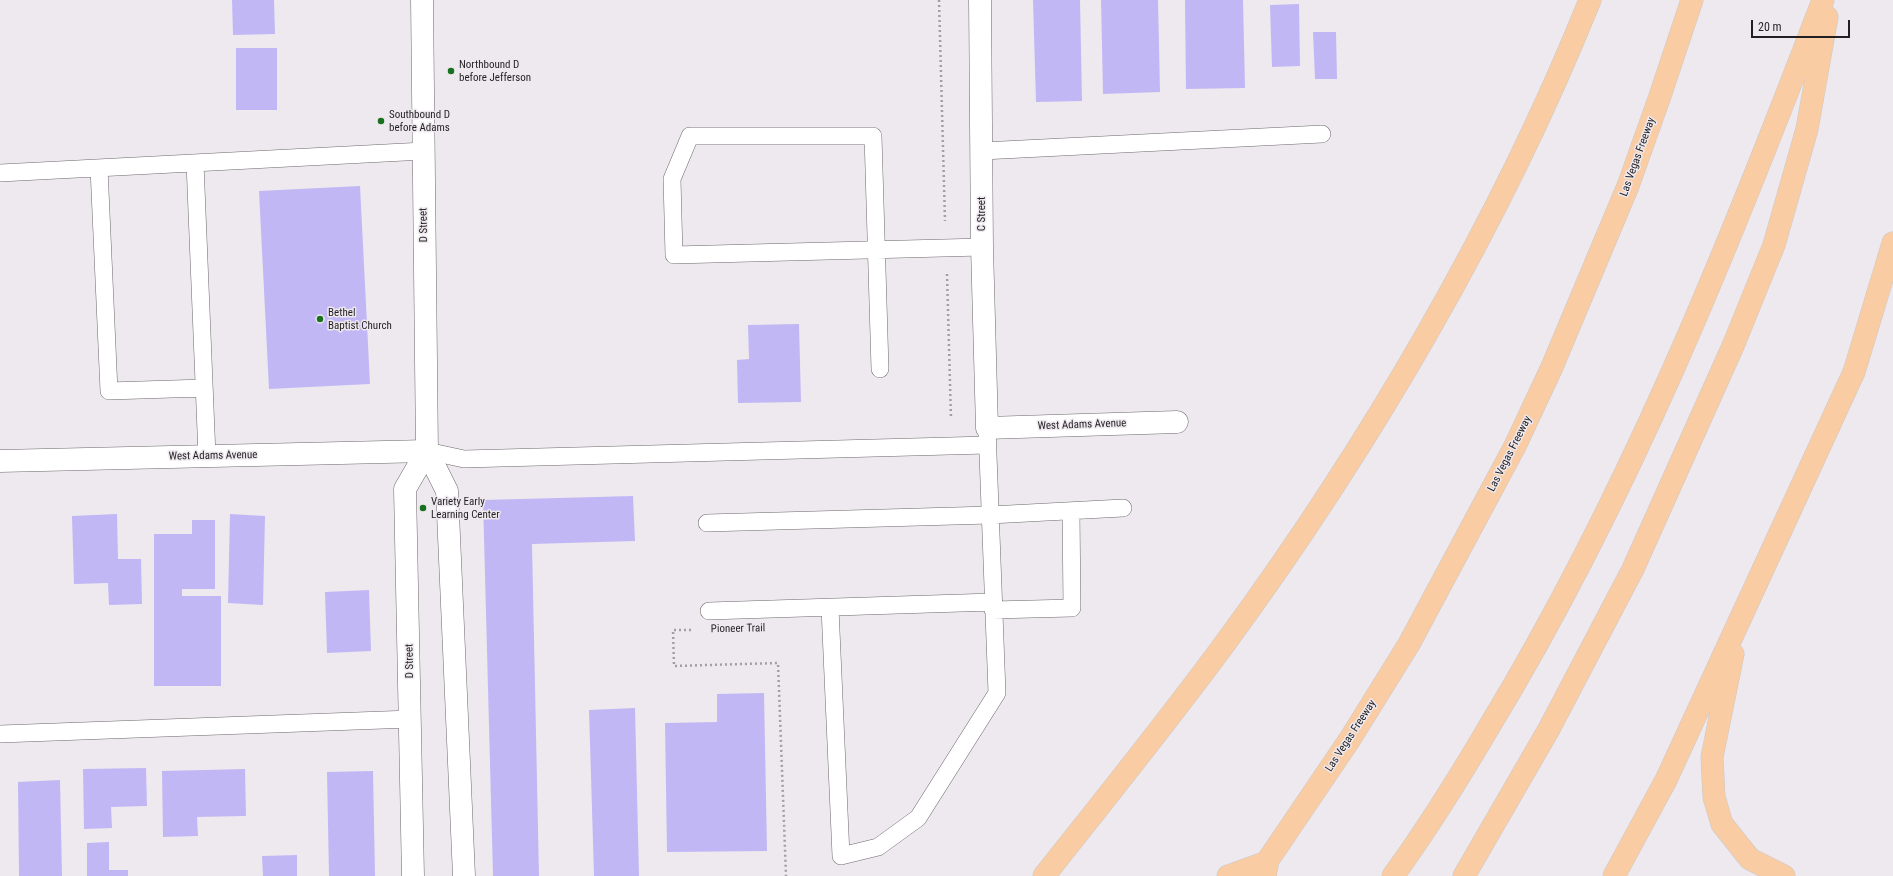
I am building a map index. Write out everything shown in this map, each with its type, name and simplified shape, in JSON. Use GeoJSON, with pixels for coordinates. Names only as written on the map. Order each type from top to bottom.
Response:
{"type":"FeatureCollection","features":[{"type":"Feature","properties":{"kind":"highway"},"geometry":{"type":"LineString","coordinates":[[1044,876],[1112,791],[1226,641],[1293,546],[1354,453],[1415,353],[1475,247],[1527,141],[1590,0]]}},
{"type":"Feature","properties":{"kind":"highway","name":"Las Vegas Freeway"},"geometry":{"type":"LineString","coordinates":[[1267,866],[1350,739],[1409,644],[1515,446],[1555,360],[1622,200],[1660,96],[1692,0]]}},
{"type":"Feature","properties":{"kind":"highway"},"geometry":{"type":"LineString","coordinates":[[1393,876],[1459,778],[1506,700],[1589,549],[1641,440],[1695,318],[1777,120],[1823,0]]}},
{"type":"Feature","properties":{"kind":"highway"},"geometry":{"type":"LineString","coordinates":[[1464,876],[1477,856],[1549,729],[1633,569],[1733,346],[1774,245],[1807,129],[1830,0]]}},
{"type":"Feature","properties":{"kind":"highway"},"geometry":{"type":"LineString","coordinates":[[1614,876],[1666,780],[1854,372],[1893,243]]}},
{"type":"Feature","properties":{"kind":"highway"},"geometry":{"type":"LineString","coordinates":[[1740,618],[1712,757],[1714,797],[1722,824],[1750,859],[1784,876]]}},
{"type":"Feature","properties":{"kind":"highway"},"geometry":{"type":"LineString","coordinates":[[1228,876],[1267,866]]}},
{"type":"Feature","properties":{"kind":"street","name":"D Street"},"geometry":{"type":"LineString","coordinates":[[422,0],[427,451],[447,491],[464,876]]}},
{"type":"Feature","properties":{"kind":"street","name":"C Street"},"geometry":{"type":"LineString","coordinates":[[980,0],[982,247],[987,444]]}},
{"type":"Feature","properties":{"kind":"street","name":"West Adams Avenue"},"geometry":{"type":"LineString","coordinates":[[987,444],[1177,422]]}},
{"type":"Feature","properties":{"kind":"street","name":"D Street"},"geometry":{"type":"LineString","coordinates":[[413,876],[411,719],[405,489],[427,451]]}},
{"type":"Feature","properties":{"kind":"street","name":"West Adams Avenue"},"geometry":{"type":"LineString","coordinates":[[0,461],[427,451]]}},
{"type":"Feature","properties":{"kind":"lane"},"geometry":{"type":"LineString","coordinates":[[982,151],[1322,134]]}},
{"type":"Feature","properties":{"kind":"lane"},"geometry":{"type":"LineString","coordinates":[[880,369],[875,251],[873,136],[690,136],[672,179],[674,255],[875,251],[982,247]]}},
{"type":"Feature","properties":{"kind":"lane"},"geometry":{"type":"LineString","coordinates":[[0,173],[424,151]]}},
{"type":"Feature","properties":{"kind":"lane"},"geometry":{"type":"LineString","coordinates":[[195,163],[207,456]]}},
{"type":"Feature","properties":{"kind":"lane"},"geometry":{"type":"LineString","coordinates":[[99,168],[109,391],[204,388]]}},
{"type":"Feature","properties":{"kind":"lane"},"geometry":{"type":"LineString","coordinates":[[427,451],[464,460],[987,444],[997,692],[918,818],[878,847],[841,856],[830,608]]}},
{"type":"Feature","properties":{"kind":"lane"},"geometry":{"type":"LineString","coordinates":[[707,523],[990,515],[1123,508]]}},
{"type":"Feature","properties":{"kind":"lane"},"geometry":{"type":"LineString","coordinates":[[709,611],[830,608],[993,611],[1072,608],[1070,511]]}},
{"type":"Feature","properties":{"kind":"lane"},"geometry":{"type":"LineString","coordinates":[[0,734],[411,719]]}},
{"type":"Feature","properties":{"kind":"path"},"geometry":{"type":"LineString","coordinates":[[694,630],[673,630],[674,666],[778,663],[786,876]]}},
{"type":"Feature","properties":{"kind":"building"},"geometry":{"type":"Polygon","coordinates":[[[232,0],[274,0],[275,34],[233,35],[232,0]]]}},
{"type":"Feature","properties":{"kind":"building"},"geometry":{"type":"Polygon","coordinates":[[[1033,0],[1080,0],[1082,101],[1036,102],[1033,0]]]}},
{"type":"Feature","properties":{"kind":"building"},"geometry":{"type":"Polygon","coordinates":[[[1101,0],[1158,0],[1160,92],[1103,94],[1101,0]]]}},
{"type":"Feature","properties":{"kind":"building"},"geometry":{"type":"Polygon","coordinates":[[[1185,0],[1243,0],[1245,88],[1186,89],[1185,0]]]}},
{"type":"Feature","properties":{"kind":"building"},"geometry":{"type":"Polygon","coordinates":[[[1299,4],[1300,66],[1272,67],[1270,5],[1299,4]]]}},
{"type":"Feature","properties":{"kind":"building"},"geometry":{"type":"Polygon","coordinates":[[[1313,32],[1336,32],[1337,79],[1315,79],[1313,32]]]}},
{"type":"Feature","properties":{"kind":"building"},"geometry":{"type":"Polygon","coordinates":[[[236,48],[277,48],[277,110],[236,110],[236,48]]]}},
{"type":"Feature","properties":{"kind":"building"},"geometry":{"type":"Polygon","coordinates":[[[360,186],[370,384],[269,389],[259,191],[360,186]]]}},
{"type":"Feature","properties":{"kind":"building"},"geometry":{"type":"Polygon","coordinates":[[[799,324],[801,402],[738,403],[737,360],[749,359],[748,325],[799,324]]]}},
{"type":"Feature","properties":{"kind":"building"},"geometry":{"type":"Polygon","coordinates":[[[633,496],[635,541],[532,544],[539,876],[493,876],[483,500],[633,496]]]}},
{"type":"Feature","properties":{"kind":"building"},"geometry":{"type":"Polygon","coordinates":[[[117,514],[118,559],[141,559],[142,604],[109,605],[108,583],[74,584],[72,516],[117,514]]]}},
{"type":"Feature","properties":{"kind":"building"},"geometry":{"type":"Polygon","coordinates":[[[230,514],[265,516],[263,605],[228,603],[230,514]]]}},
{"type":"Feature","properties":{"kind":"building"},"geometry":{"type":"Polygon","coordinates":[[[192,520],[215,520],[215,589],[182,589],[182,596],[221,596],[221,686],[154,686],[154,534],[192,534],[192,520]]]}},
{"type":"Feature","properties":{"kind":"building"},"geometry":{"type":"Polygon","coordinates":[[[369,590],[371,651],[327,653],[325,592],[369,590]]]}},
{"type":"Feature","properties":{"kind":"building"},"geometry":{"type":"Polygon","coordinates":[[[764,693],[767,851],[667,852],[665,723],[717,722],[717,694],[764,693]]]}},
{"type":"Feature","properties":{"kind":"building"},"geometry":{"type":"Polygon","coordinates":[[[635,708],[639,876],[594,876],[589,710],[635,708]]]}},
{"type":"Feature","properties":{"kind":"building"},"geometry":{"type":"Polygon","coordinates":[[[146,768],[147,806],[111,807],[112,828],[84,829],[83,769],[146,768]]]}},
{"type":"Feature","properties":{"kind":"building"},"geometry":{"type":"Polygon","coordinates":[[[245,769],[246,816],[197,817],[198,836],[163,837],[162,771],[245,769]]]}},
{"type":"Feature","properties":{"kind":"building"},"geometry":{"type":"Polygon","coordinates":[[[373,771],[375,876],[329,876],[327,772],[373,771]]]}},
{"type":"Feature","properties":{"kind":"building"},"geometry":{"type":"Polygon","coordinates":[[[60,780],[62,876],[19,876],[18,782],[60,780]]]}},
{"type":"Feature","properties":{"kind":"building"},"geometry":{"type":"Polygon","coordinates":[[[109,842],[109,870],[128,870],[128,876],[87,876],[87,843],[109,842]]]}},
{"type":"Feature","properties":{"kind":"building"},"geometry":{"type":"Polygon","coordinates":[[[297,855],[297,876],[263,876],[262,856],[297,855]]]}},
{"type":"Feature","properties":{"kind":"place","name":"Northbound D before Jefferson"},"geometry":{"type":"Point","coordinates":[451,71]}},
{"type":"Feature","properties":{"kind":"place","name":"Southbound D before Adams"},"geometry":{"type":"Point","coordinates":[381,121]}},
{"type":"Feature","properties":{"kind":"place","name":"Bethel Baptist Church"},"geometry":{"type":"Point","coordinates":[320,319]}},
{"type":"Feature","properties":{"kind":"place","name":"Variety Early Learning Center"},"geometry":{"type":"Point","coordinates":[423,508]}}]}
